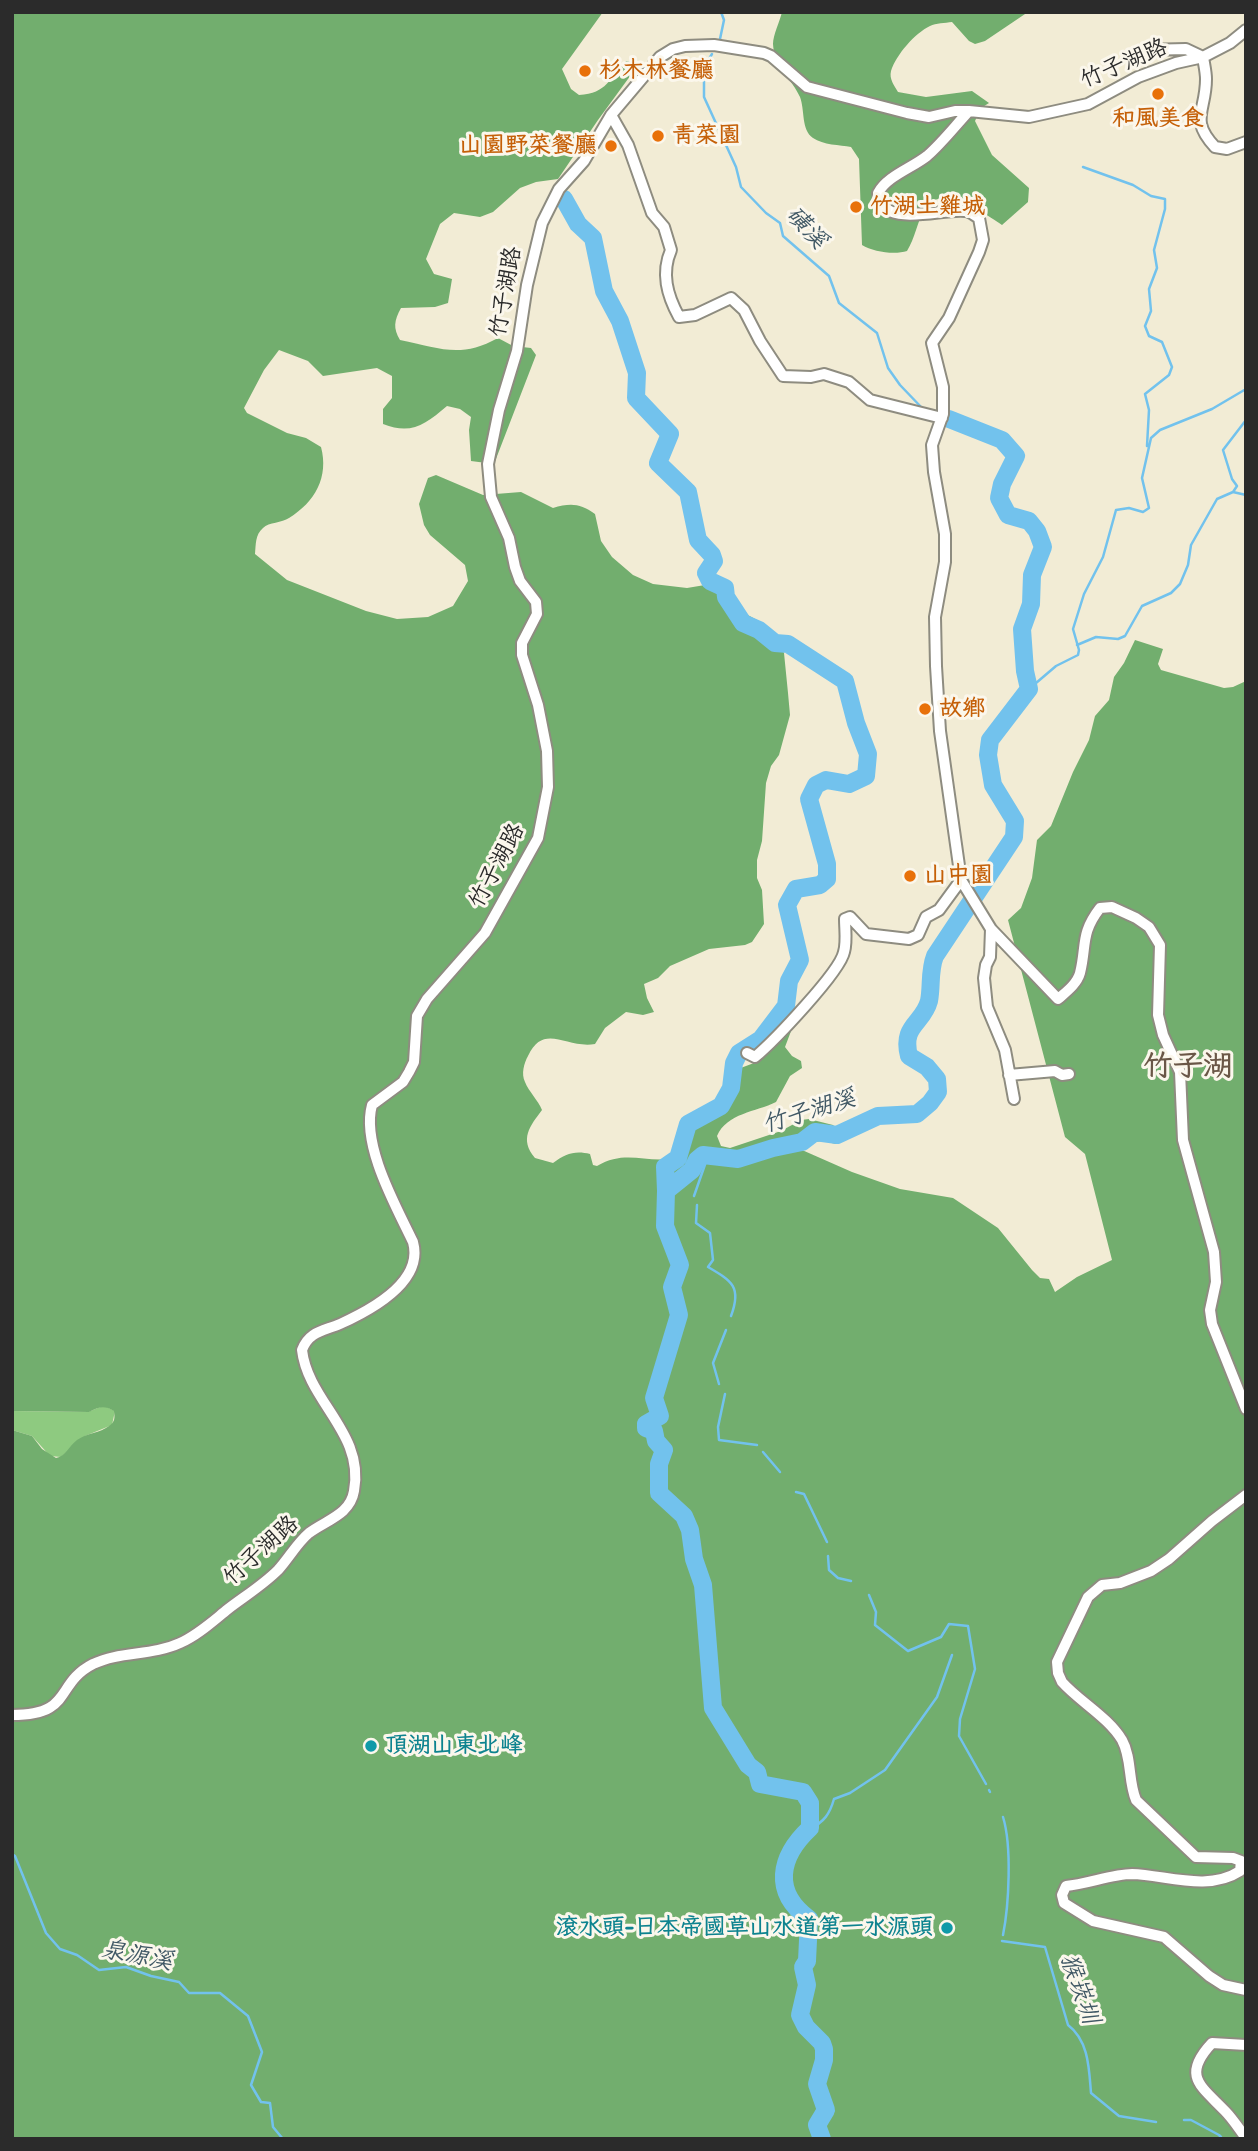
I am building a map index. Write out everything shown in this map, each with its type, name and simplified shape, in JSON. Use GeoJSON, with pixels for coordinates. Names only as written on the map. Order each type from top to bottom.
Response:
{"type":"FeatureCollection","features":[{"type":"Feature","properties":{"kind":"street","name":"竹子湖路"},"geometry":{"type":"LineString","coordinates":[[12,1714],[43,1712],[57,1704],[78,1675],[92,1665],[116,1656],[142,1654],[180,1643],[251,1593],[278,1569],[310,1533],[335,1518],[351,1503],[355,1477],[347,1437],[308,1375],[302,1350],[309,1337],[339,1325],[379,1302],[409,1276],[416,1253],[377,1164],[370,1116],[372,1105],[377,1098],[402,1082],[409,1072],[414,1062],[416,1016],[485,933],[538,838],[543,821],[548,787],[547,751],[538,705],[522,655],[522,643],[537,614],[536,602],[520,581],[509,538],[491,497],[488,464],[499,410],[517,351],[527,285],[542,222],[559,189],[584,161],[611,115],[660,57],[685,46],[714,45],[764,53],[807,87],[929,117],[969,111],[1029,117],[1088,104],[1138,77],[1176,63],[1203,57],[1230,43],[1246,30]]}},
{"type":"Feature","properties":{"kind":"street"},"geometry":{"type":"LineString","coordinates":[[1143,50],[1186,49],[1203,57],[1206,80],[1200,120],[1202,133],[1215,147],[1227,149],[1246,142]]}},
{"type":"Feature","properties":{"kind":"street"},"geometry":{"type":"LineString","coordinates":[[969,111],[928,155],[883,184],[878,193],[881,206],[888,211],[925,215],[967,211],[979,218],[983,230],[979,252],[949,318],[932,343],[943,387],[942,418],[933,446],[934,472],[945,534],[945,562],[936,617],[936,666],[940,732],[961,880],[991,929],[1058,999],[1075,983],[1080,974],[1083,940],[1091,920],[1100,908],[1112,907],[1136,918],[1149,927],[1160,945],[1158,1015],[1163,1035],[1181,1072],[1183,1140],[1214,1252],[1216,1282],[1210,1310],[1212,1324],[1246,1409]]}},
{"type":"Feature","properties":{"kind":"street"},"geometry":{"type":"LineString","coordinates":[[611,115],[628,145],[652,213],[664,227],[671,250],[664,275],[674,308],[680,317],[695,315],[731,298],[744,310],[783,376],[811,377],[824,374],[849,382],[870,400],[942,418]]}},
{"type":"Feature","properties":{"kind":"street"},"geometry":{"type":"LineString","coordinates":[[747,1053],[755,1057],[771,1044],[837,969],[845,951],[845,919],[850,917],[866,934],[909,939],[918,935],[926,917],[939,911],[961,880]]}},
{"type":"Feature","properties":{"kind":"street"},"geometry":{"type":"LineString","coordinates":[[991,929],[990,957],[984,978],[987,1007],[1005,1050],[1014,1099]]}},
{"type":"Feature","properties":{"kind":"street"},"geometry":{"type":"LineString","coordinates":[[1009,1074],[1055,1071],[1062,1075],[1069,1074]]}},
{"type":"Feature","properties":{"kind":"street"},"geometry":{"type":"LineString","coordinates":[[1246,1495],[1151,1572],[1120,1583],[1102,1585],[1088,1597],[1057,1662],[1062,1682],[1123,1741],[1136,1800],[1196,1857],[1233,1858],[1241,1861],[1240,1871],[1234,1875],[1198,1882],[1130,1874],[1066,1886],[1062,1895],[1065,1903],[1093,1921],[1164,1937],[1209,1976],[1223,1985],[1246,1990]]}},
{"type":"Feature","properties":{"kind":"street"},"geometry":{"type":"LineString","coordinates":[[1246,2045],[1212,2043],[1195,2067],[1195,2079],[1200,2086],[1228,2114],[1246,2138]]}},
{"type":"Feature","properties":{"kind":"green space"},"geometry":{"type":"Polygon","coordinates":[[[12,12],[603,12],[562,69],[571,89],[579,95],[589,94],[607,84],[626,61],[637,61],[636,68],[558,179],[536,182],[520,188],[493,212],[480,217],[454,213],[440,224],[426,259],[434,274],[452,279],[448,303],[435,307],[401,308],[397,317],[395,328],[400,340],[461,350],[498,338],[513,346],[531,348],[536,355],[494,464],[471,461],[471,417],[460,409],[447,406],[424,423],[410,428],[383,424],[383,409],[392,398],[392,376],[377,368],[323,376],[308,361],[279,350],[264,370],[244,408],[247,413],[321,447],[323,468],[313,496],[289,518],[263,528],[256,540],[255,554],[287,580],[366,611],[397,619],[428,617],[453,606],[468,581],[465,565],[430,535],[424,525],[419,504],[428,478],[436,475],[483,495],[521,492],[553,508],[570,505],[584,508],[595,514],[601,541],[612,557],[633,575],[653,584],[687,588],[705,585],[718,588],[746,614],[774,633],[784,653],[790,715],[779,755],[771,766],[766,783],[762,841],[757,860],[764,924],[752,942],[709,949],[670,966],[658,978],[644,984],[654,1012],[643,1015],[626,1012],[605,1028],[595,1044],[584,1045],[549,1039],[541,1040],[534,1046],[523,1072],[527,1086],[542,1110],[530,1127],[527,1139],[535,1158],[553,1163],[562,1157],[580,1152],[590,1154],[593,1165],[597,1166],[617,1158],[676,1158],[683,1127],[689,1118],[719,1102],[730,1072],[754,1063],[780,1017],[791,1010],[796,1018],[785,1047],[792,1056],[801,1061],[802,1068],[790,1076],[776,1102],[728,1122],[717,1136],[721,1146],[730,1148],[781,1131],[801,1120],[809,1119],[833,1125],[844,1137],[843,1141],[836,1144],[823,1141],[804,1143],[802,1150],[900,1189],[953,1198],[998,1228],[1040,1278],[1049,1279],[1055,1292],[1077,1277],[1112,1260],[1085,1154],[1065,1137],[1008,920],[1021,908],[1032,878],[1037,840],[1051,826],[1089,740],[1095,716],[1109,700],[1114,677],[1135,640],[1163,649],[1158,664],[1161,670],[1224,688],[1246,681],[1246,2139],[12,2139],[12,1430],[32,1436],[42,1449],[56,1458],[77,1440],[109,1426],[113,1421],[114,1411],[104,1407],[89,1412],[12,1411],[12,12]]]}},
{"type":"Feature","properties":{"kind":"green space"},"geometry":{"type":"Polygon","coordinates":[[[782,12],[1028,12],[985,41],[975,44],[952,22],[930,26],[907,45],[893,65],[891,74],[898,92],[926,97],[972,91],[989,103],[981,108],[975,121],[992,155],[1029,188],[1028,202],[1002,225],[963,202],[941,199],[931,202],[924,210],[907,251],[884,252],[862,245],[859,159],[851,147],[822,142],[809,134],[800,97],[774,52],[773,40],[782,12]]]}},
{"type":"Feature","properties":{"kind":"green space"},"geometry":{"type":"Polygon","coordinates":[[[100,1407],[115,1411],[112,1425],[85,1436],[61,1457],[50,1456],[32,1436],[12,1430],[12,1411],[88,1412],[100,1407]]]}},
{"type":"Feature","properties":{"kind":"waterway","name":"磺溪"},"geometry":{"type":"LineString","coordinates":[[720,39],[724,20],[721,12]]}},
{"type":"Feature","properties":{"kind":"waterway","name":"磺溪"},"geometry":{"type":"LineString","coordinates":[[712,54],[704,67],[704,97],[736,167],[741,187],[766,213],[780,223],[783,236],[829,276],[839,303],[877,333],[888,368],[923,409]]}},
{"type":"Feature","properties":{"kind":"waterway"},"geometry":{"type":"LineString","coordinates":[[1083,167],[1133,185],[1151,196],[1165,199],[1165,209],[1154,250],[1157,268],[1149,289],[1151,311],[1145,326],[1149,336],[1162,342],[1172,367],[1169,375],[1145,394],[1149,410],[1147,446]]}},
{"type":"Feature","properties":{"kind":"waterway"},"geometry":{"type":"LineString","coordinates":[[564,199],[578,224],[593,238],[604,291],[620,321],[637,373],[636,398],[670,434],[658,463],[688,492],[698,540],[714,561],[706,573],[710,581],[725,588],[726,597],[743,623],[759,630],[775,643],[788,644],[845,681],[856,723],[868,754],[866,776],[849,784],[826,780],[816,785],[809,799],[827,864],[827,879],[820,885],[796,889],[787,905],[800,960],[789,981],[786,1006],[761,1039],[739,1053],[734,1063],[731,1088],[721,1106],[688,1124],[678,1158],[665,1167],[666,1191]]}},
{"type":"Feature","properties":{"kind":"waterway"},"geometry":{"type":"LineString","coordinates":[[1029,689],[1056,666],[1078,655],[1073,629],[1084,594],[1103,557],[1116,510],[1129,508],[1143,512],[1149,508],[1142,478],[1151,438],[1160,430],[1212,409],[1246,389]]}},
{"type":"Feature","properties":{"kind":"waterway","name":"竹子湖溪"},"geometry":{"type":"LineString","coordinates":[[822,2139],[817,2125],[826,2110],[817,2084],[824,2060],[824,2049],[800,2015],[807,1985],[803,1967],[807,1961],[809,1919],[797,1909],[789,1897],[784,1874],[792,1851],[810,1828],[810,1803],[803,1792],[760,1784],[757,1772],[748,1765],[713,1708],[703,1585],[684,1516],[659,1493],[659,1464],[664,1450],[656,1441],[654,1431],[646,1428],[646,1424],[660,1416],[654,1398],[679,1315],[672,1287],[680,1265],[665,1226],[666,1191],[692,1170],[703,1155],[738,1159],[802,1142],[815,1132],[837,1135],[878,1116],[917,1114],[938,1092],[937,1079],[927,1067],[909,1056],[908,1038],[929,1001],[935,956],[1014,837],[1015,821],[993,785],[988,755],[990,740],[1029,689],[1022,629],[1031,604],[1032,575],[1043,547],[1037,531],[1029,521],[1008,515],[999,498],[1002,484],[1016,456],[1002,440],[949,419]]}},
{"type":"Feature","properties":{"kind":"waterway"},"geometry":{"type":"LineString","coordinates":[[1233,492],[1237,486],[1232,479],[1223,450],[1246,420]]}},
{"type":"Feature","properties":{"kind":"waterway"},"geometry":{"type":"LineString","coordinates":[[1077,645],[1096,637],[1118,639],[1125,636],[1142,606],[1171,593],[1180,584],[1188,565],[1191,545],[1217,499],[1233,492],[1246,495]]}},
{"type":"Feature","properties":{"kind":"waterway","name":"猴崁圳"},"geometry":{"type":"LineString","coordinates":[[694,1196],[708,1156]]}},
{"type":"Feature","properties":{"kind":"waterway","name":"猴崁圳"},"geometry":{"type":"LineString","coordinates":[[697,1205],[696,1223],[710,1233],[713,1260],[708,1267],[729,1281],[735,1291],[731,1316]]}},
{"type":"Feature","properties":{"kind":"waterway","name":"猴崁圳"},"geometry":{"type":"LineString","coordinates":[[719,1384],[713,1363],[726,1330]]}},
{"type":"Feature","properties":{"kind":"waterway","name":"猴崁圳"},"geometry":{"type":"LineString","coordinates":[[725,1394],[718,1427],[719,1440],[757,1445]]}},
{"type":"Feature","properties":{"kind":"waterway","name":"猴崁圳"},"geometry":{"type":"LineString","coordinates":[[763,1452],[780,1472]]}},
{"type":"Feature","properties":{"kind":"waterway","name":"猴崁圳"},"geometry":{"type":"LineString","coordinates":[[796,1492],[804,1494],[827,1542]]}},
{"type":"Feature","properties":{"kind":"waterway","name":"猴崁圳"},"geometry":{"type":"LineString","coordinates":[[828,1556],[829,1570],[838,1578],[851,1581]]}},
{"type":"Feature","properties":{"kind":"waterway","name":"猴崁圳"},"geometry":{"type":"LineString","coordinates":[[869,1595],[876,1612],[875,1625],[908,1651],[941,1637],[949,1624],[968,1626],[975,1669],[960,1719],[959,1736],[986,1784]]}},
{"type":"Feature","properties":{"kind":"waterway"},"geometry":{"type":"LineString","coordinates":[[810,1828],[826,1817],[834,1799],[850,1793],[885,1770],[937,1697],[952,1655]]}},
{"type":"Feature","properties":{"kind":"waterway","name":"猴崁圳"},"geometry":{"type":"LineString","coordinates":[[1003,1817],[1008,1843],[1009,1876],[1003,1935]]}},
{"type":"Feature","properties":{"kind":"waterway","name":"泉源溪"},"geometry":{"type":"LineString","coordinates":[[12,1854],[46,1933],[60,1949],[77,1955],[99,1970],[126,1967],[179,1982],[189,1993],[220,1993],[248,2016],[262,2052],[251,2085],[261,2102],[270,2103],[273,2127],[283,2139]]}},
{"type":"Feature","properties":{"kind":"waterway","name":"猴崁圳"},"geometry":{"type":"LineString","coordinates":[[1002,1941],[1045,1947],[1068,2025],[1084,2047],[1091,2093],[1119,2116],[1156,2122]]}},
{"type":"Feature","properties":{"kind":"waterway","name":"猴崁圳"},"geometry":{"type":"LineString","coordinates":[[1184,2120],[1191,2120],[1221,2137]]}},
{"type":"Feature","properties":{"kind":"place","name":"杉木林餐廳"},"geometry":{"type":"Point","coordinates":[585,71]}},
{"type":"Feature","properties":{"kind":"place","name":"和風美食"},"geometry":{"type":"Point","coordinates":[1158,94]}},
{"type":"Feature","properties":{"kind":"place","name":"青菜園"},"geometry":{"type":"Point","coordinates":[658,136]}},
{"type":"Feature","properties":{"kind":"place","name":"山園野菜餐廳"},"geometry":{"type":"Point","coordinates":[611,146]}},
{"type":"Feature","properties":{"kind":"place","name":"竹湖土雞城"},"geometry":{"type":"Point","coordinates":[856,207]}},
{"type":"Feature","properties":{"kind":"place","name":"故鄉"},"geometry":{"type":"Point","coordinates":[925,709]}},
{"type":"Feature","properties":{"kind":"place","name":"山中園"},"geometry":{"type":"Point","coordinates":[910,876]}},
{"type":"Feature","properties":{"kind":"place","name":"頂湖山東北峰"},"geometry":{"type":"Point","coordinates":[371,1746]}},
{"type":"Feature","properties":{"kind":"place","name":"滾水頭-日本帝國草山水道第一水源頭"},"geometry":{"type":"Point","coordinates":[947,1928]}},
{"type":"Feature","properties":{"kind":"district","name":"竹子湖"},"geometry":{"type":"Point","coordinates":[1188,1067]}}]}
